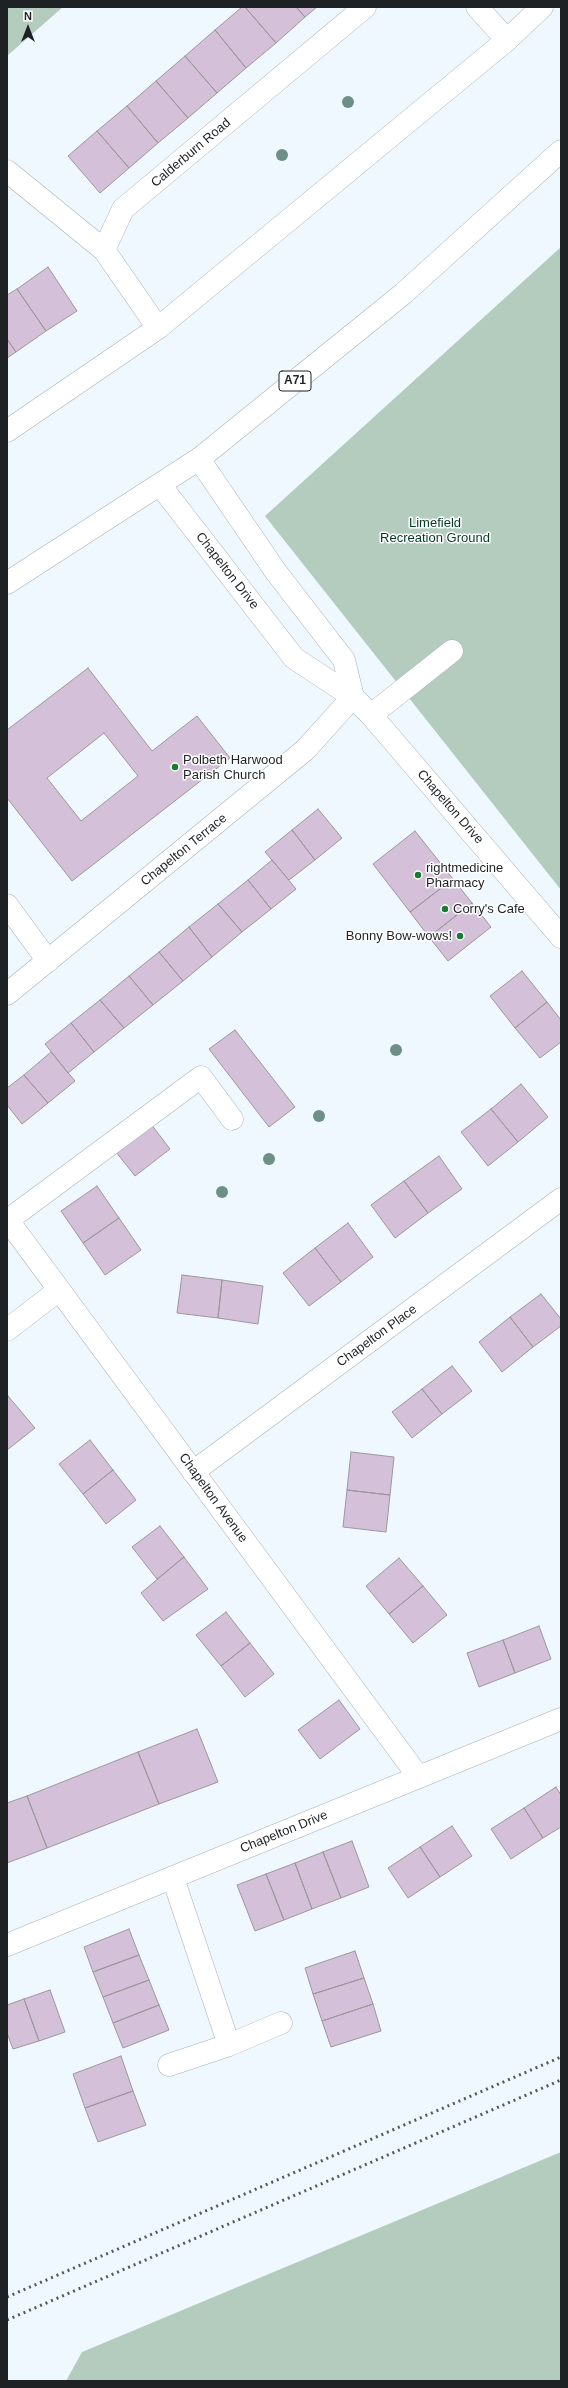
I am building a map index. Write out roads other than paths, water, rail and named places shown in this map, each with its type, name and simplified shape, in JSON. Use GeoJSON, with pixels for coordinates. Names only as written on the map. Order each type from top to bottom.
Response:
{"type":"FeatureCollection","features":[{"type":"Feature","properties":{"kind":"street","name":"Calderburn Road"},"geometry":{"type":"LineString","coordinates":[[104,250],[123,209],[365,7]]}},
{"type":"Feature","properties":{"kind":"street"},"geometry":{"type":"LineString","coordinates":[[477,7],[507,40]]}},
{"type":"Feature","properties":{"kind":"street"},"geometry":{"type":"LineString","coordinates":[[7,431],[158,328],[507,40],[542,7]]}},
{"type":"Feature","properties":{"kind":"street","name":"A71"},"geometry":{"type":"LineString","coordinates":[[7,583],[199,459],[404,293],[561,151]]}},
{"type":"Feature","properties":{"kind":"street"},"geometry":{"type":"LineString","coordinates":[[7,171],[104,250],[158,328]]}},
{"type":"Feature","properties":{"kind":"street"},"geometry":{"type":"LineString","coordinates":[[199,459],[276,572],[344,660],[353,697]]}},
{"type":"Feature","properties":{"kind":"street","name":"Chapelton Drive"},"geometry":{"type":"LineString","coordinates":[[160,485],[294,658],[353,697],[371,715],[561,937]]}},
{"type":"Feature","properties":{"kind":"street"},"geometry":{"type":"LineString","coordinates":[[371,715],[452,651]]}},
{"type":"Feature","properties":{"kind":"street","name":"Chapelton Terrace"},"geometry":{"type":"LineString","coordinates":[[7,994],[305,750],[353,697]]}},
{"type":"Feature","properties":{"kind":"street"},"geometry":{"type":"LineString","coordinates":[[7,905],[48,961]]}},
{"type":"Feature","properties":{"kind":"street"},"geometry":{"type":"LineString","coordinates":[[7,1220],[201,1077],[232,1119]]}},
{"type":"Feature","properties":{"kind":"street","name":"Chapelton Place"},"geometry":{"type":"LineString","coordinates":[[193,1472],[561,1200]]}},
{"type":"Feature","properties":{"kind":"street","name":"Chapelton Avenue"},"geometry":{"type":"LineString","coordinates":[[7,1220],[418,1776]]}},
{"type":"Feature","properties":{"kind":"street"},"geometry":{"type":"LineString","coordinates":[[7,1330],[59,1290]]}},
{"type":"Feature","properties":{"kind":"street","name":"Chapelton Drive"},"geometry":{"type":"LineString","coordinates":[[7,1945],[418,1776],[561,1719]]}},
{"type":"Feature","properties":{"kind":"street"},"geometry":{"type":"LineString","coordinates":[[173,1878],[229,2045]]}},
{"type":"Feature","properties":{"kind":"street"},"geometry":{"type":"LineString","coordinates":[[169,2065],[229,2045],[281,2022]]}},
{"type":"Feature","properties":{"kind":"railway"},"geometry":{"type":"LineString","coordinates":[[7,2297],[561,2057]]}},
{"type":"Feature","properties":{"kind":"railway"},"geometry":{"type":"LineString","coordinates":[[7,2320],[561,2080]]}},
{"type":"Feature","properties":{"kind":"place","name":"Polbeth Harwood Parish Church"},"geometry":{"type":"Point","coordinates":[175,767]}},
{"type":"Feature","properties":{"kind":"place","name":"rightmedicine Pharmacy"},"geometry":{"type":"Point","coordinates":[418,875]}},
{"type":"Feature","properties":{"kind":"place","name":"Corry's Cafe"},"geometry":{"type":"Point","coordinates":[445,909]}},
{"type":"Feature","properties":{"kind":"place","name":"Bonny Bow-wows!"},"geometry":{"type":"Point","coordinates":[460,936]}},
{"type":"Feature","properties":{"kind":"park label","name":"Limefield Recreation Ground"},"geometry":{"type":"Point","coordinates":[435,530]}}]}
